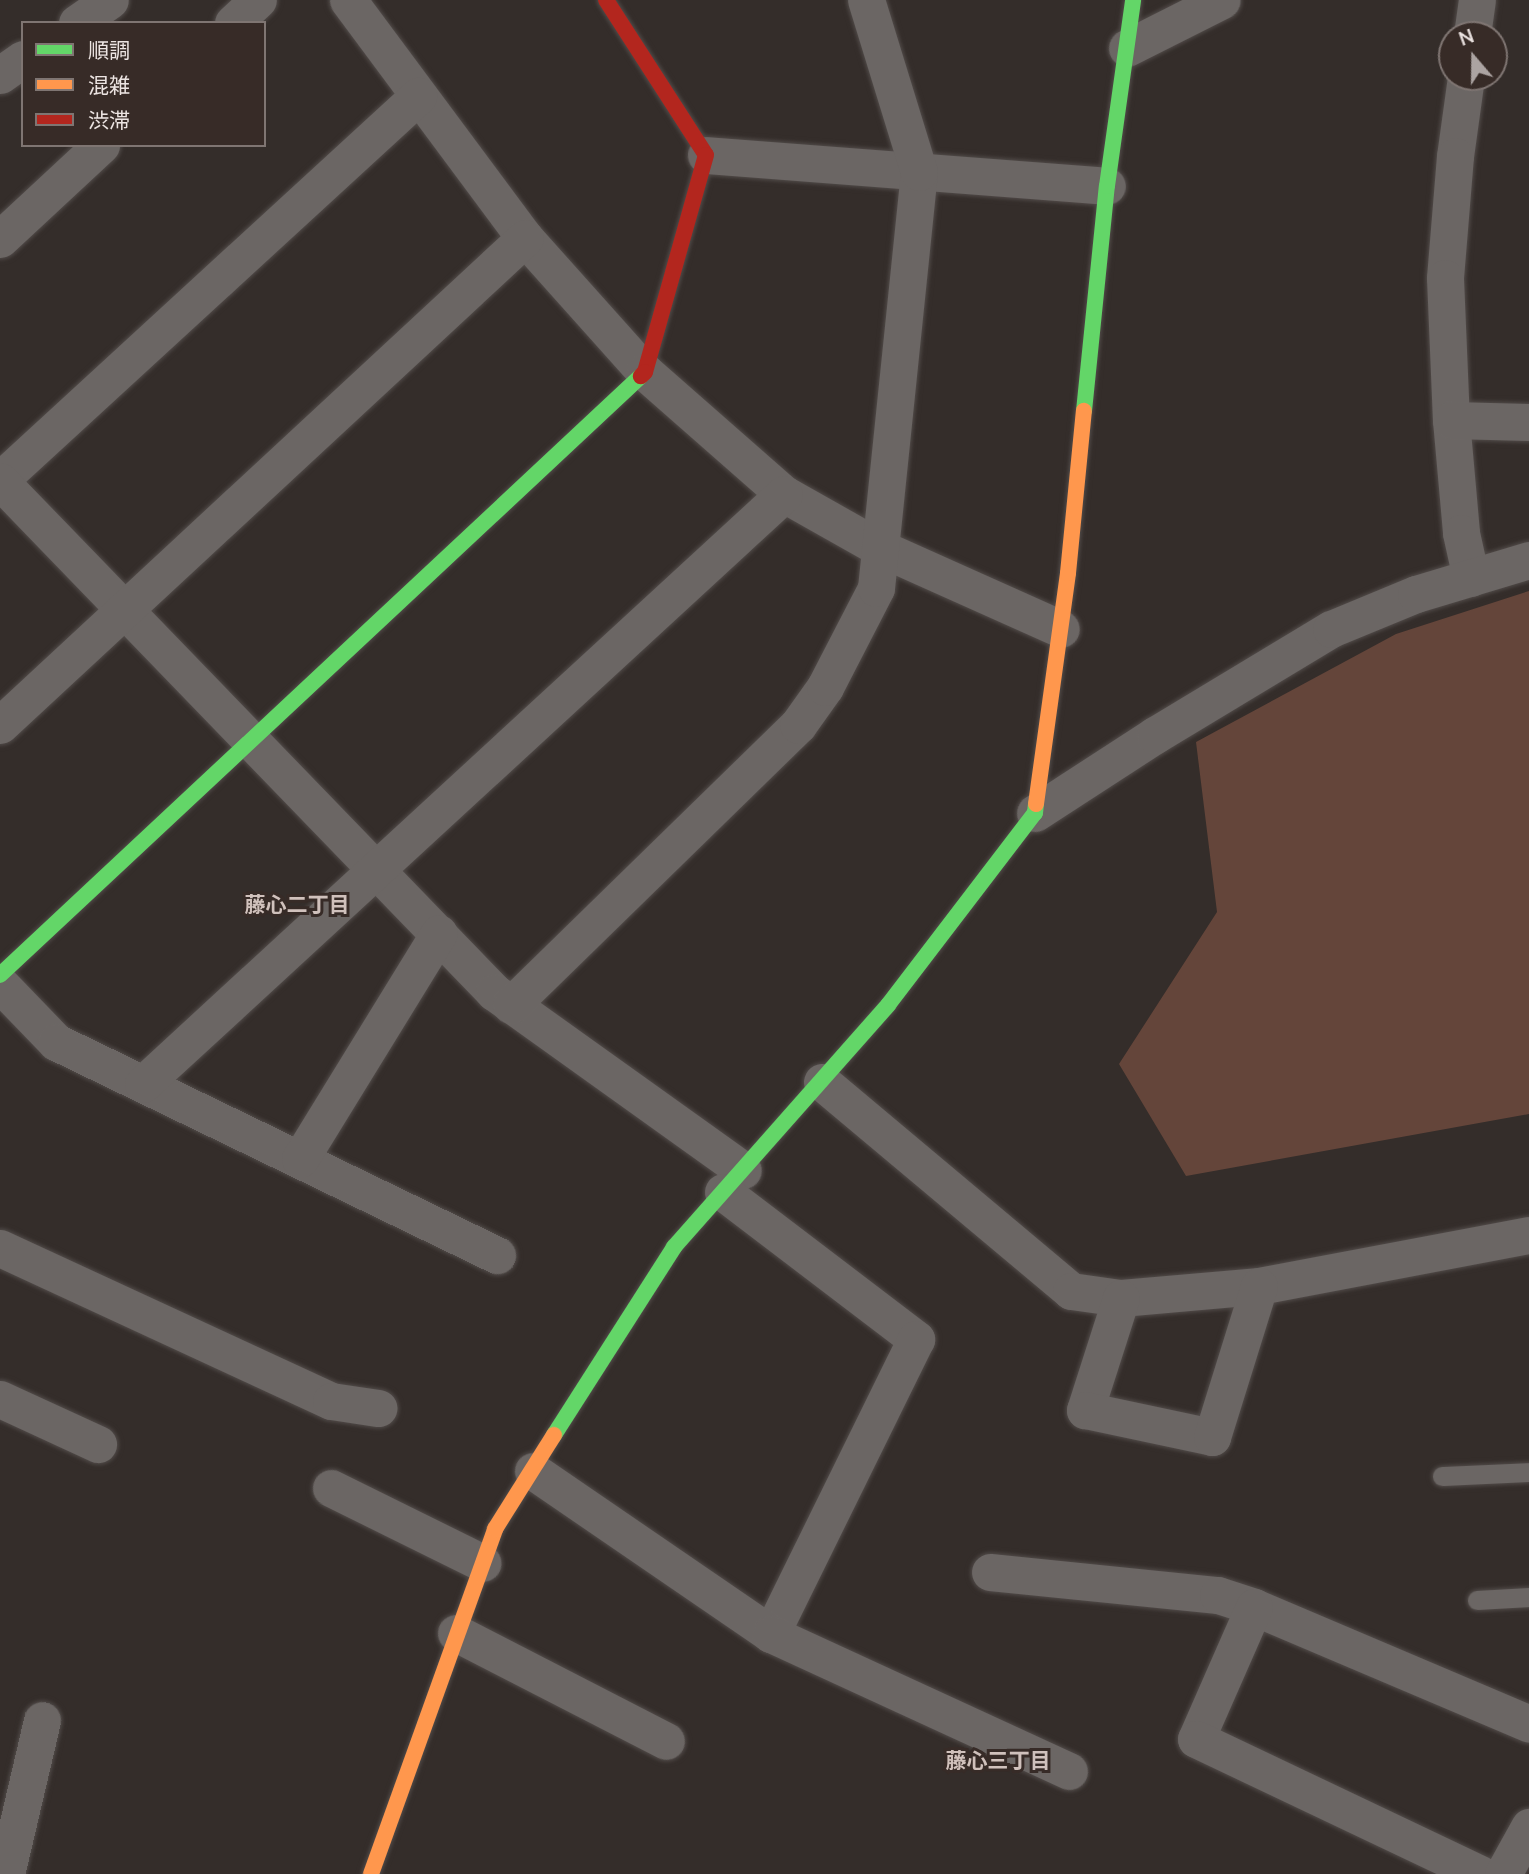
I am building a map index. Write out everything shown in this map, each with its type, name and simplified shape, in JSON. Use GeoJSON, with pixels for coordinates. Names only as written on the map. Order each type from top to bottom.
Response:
{"type":"FeatureCollection","features":[{"type":"Feature","properties":{"kind":"street"},"geometry":{"type":"LineString","coordinates":[[80,21],[110,0]]}},
{"type":"Feature","properties":{"kind":"street"},"geometry":{"type":"LineString","coordinates":[[235,21],[258,0]]}},
{"type":"Feature","properties":{"kind":"street"},"geometry":{"type":"LineString","coordinates":[[348,0],[524,238],[645,372],[784,494],[880,548],[1061,629]]}},
{"type":"Feature","properties":{"kind":"street"},"geometry":{"type":"LineString","coordinates":[[0,975],[645,372],[706,155],[606,0]]}},
{"type":"Feature","properties":{"kind":"street"},"geometry":{"type":"LineString","coordinates":[[511,1005],[798,725],[825,687],[876,588],[919,173],[866,0]]}},
{"type":"Feature","properties":{"kind":"street"},"geometry":{"type":"LineString","coordinates":[[1035,813],[1061,629],[1107,186],[1133,0]]}},
{"type":"Feature","properties":{"kind":"street"},"geometry":{"type":"LineString","coordinates":[[1127,48],[1222,0]]}},
{"type":"Feature","properties":{"kind":"street"},"geometry":{"type":"LineString","coordinates":[[1474,21],[1476,0]]}},
{"type":"Feature","properties":{"kind":"street"},"geometry":{"type":"LineString","coordinates":[[0,75],[21,60]]}},
{"type":"Feature","properties":{"kind":"street"},"geometry":{"type":"LineString","coordinates":[[1464,91],[1455,156],[1445,278],[1451,420],[1461,533],[1471,578]]}},
{"type":"Feature","properties":{"kind":"street"},"geometry":{"type":"LineString","coordinates":[[418,96],[0,481],[494,992],[733,1181],[916,1339],[771,1634]]}},
{"type":"Feature","properties":{"kind":"street"},"geometry":{"type":"LineString","coordinates":[[0,239],[99,147]]}},
{"type":"Feature","properties":{"kind":"street"},"geometry":{"type":"LineString","coordinates":[[706,155],[1107,186]]}},
{"type":"Feature","properties":{"kind":"street"},"geometry":{"type":"LineString","coordinates":[[0,724],[524,238]]}},
{"type":"Feature","properties":{"kind":"street"},"geometry":{"type":"LineString","coordinates":[[1451,420],[1529,422]]}},
{"type":"Feature","properties":{"kind":"street"},"geometry":{"type":"LineString","coordinates":[[143,1084],[784,494]]}},
{"type":"Feature","properties":{"kind":"street"},"geometry":{"type":"LineString","coordinates":[[371,1874],[495,1529],[674,1247],[888,1005],[1035,813],[1155,735],[1331,629],[1416,594],[1529,560]]}},
{"type":"Feature","properties":{"kind":"street"},"geometry":{"type":"LineString","coordinates":[[300,1160],[439,933]]}},
{"type":"Feature","properties":{"kind":"street"},"geometry":{"type":"LineString","coordinates":[[0,984],[56,1042],[496,1255]]}},
{"type":"Feature","properties":{"kind":"street"},"geometry":{"type":"LineString","coordinates":[[822,1082],[1071,1291],[1121,1298],[1259,1286],[1529,1235]]}},
{"type":"Feature","properties":{"kind":"street"},"geometry":{"type":"LineString","coordinates":[[0,1248],[331,1401],[378,1408]]}},
{"type":"Feature","properties":{"kind":"street"},"geometry":{"type":"LineString","coordinates":[[1121,1298],[1085,1410],[1212,1437],[1259,1286]]}},
{"type":"Feature","properties":{"kind":"street"},"geometry":{"type":"LineString","coordinates":[[0,1399],[98,1444]]}},
{"type":"Feature","properties":{"kind":"street"},"geometry":{"type":"LineString","coordinates":[[533,1471],[771,1634],[1069,1771]]}},
{"type":"Feature","properties":{"kind":"street"},"geometry":{"type":"LineString","coordinates":[[331,1488],[483,1563]]}},
{"type":"Feature","properties":{"kind":"street"},"geometry":{"type":"LineString","coordinates":[[990,1572],[1218,1595],[1254,1607],[1529,1724]]}},
{"type":"Feature","properties":{"kind":"street"},"geometry":{"type":"LineString","coordinates":[[1254,1607],[1196,1739],[1480,1874]]}},
{"type":"Feature","properties":{"kind":"street"},"geometry":{"type":"LineString","coordinates":[[456,1633],[666,1741]]}},
{"type":"Feature","properties":{"kind":"street"},"geometry":{"type":"LineString","coordinates":[[6,1874],[42,1720]]}},
{"type":"Feature","properties":{"kind":"lane"},"geometry":{"type":"LineString","coordinates":[[1442,1476],[1529,1472]]}},
{"type":"Feature","properties":{"kind":"lane"},"geometry":{"type":"LineString","coordinates":[[1478,1600],[1529,1597]]}},
{"type":"Feature","properties":{"kind":"shaded area"},"geometry":{"type":"Polygon","coordinates":[[[1529,591],[1529,1114],[1186,1176],[1119,1064],[1217,912],[1196,742],[1396,634],[1529,591]]]}},
{"type":"Feature","properties":{"kind":"traffic: fast"},"geometry":{"type":"LineString","coordinates":[[1084,411],[1107,186],[1133,0]]}},
{"type":"Feature","properties":{"kind":"traffic: fast"},"geometry":{"type":"LineString","coordinates":[[0,975],[641,376]]}},
{"type":"Feature","properties":{"kind":"traffic: fast"},"geometry":{"type":"LineString","coordinates":[[554,1435],[674,1247],[888,1005],[1035,813],[1036,804]]}},
{"type":"Feature","properties":{"kind":"traffic: slow"},"geometry":{"type":"LineString","coordinates":[[1036,804],[1068,573],[1084,411]]}},
{"type":"Feature","properties":{"kind":"traffic: slow"},"geometry":{"type":"LineString","coordinates":[[371,1874],[495,1529],[554,1435]]}},
{"type":"Feature","properties":{"kind":"traffic: jam"},"geometry":{"type":"LineString","coordinates":[[606,0],[706,155],[645,372],[641,376]]}},
{"type":"Feature","properties":{"kind":"district","name":"藤心二丁目"},"geometry":{"type":"Point","coordinates":[297,905]}},
{"type":"Feature","properties":{"kind":"district","name":"藤心三丁目"},"geometry":{"type":"Point","coordinates":[998,1761]}}]}
